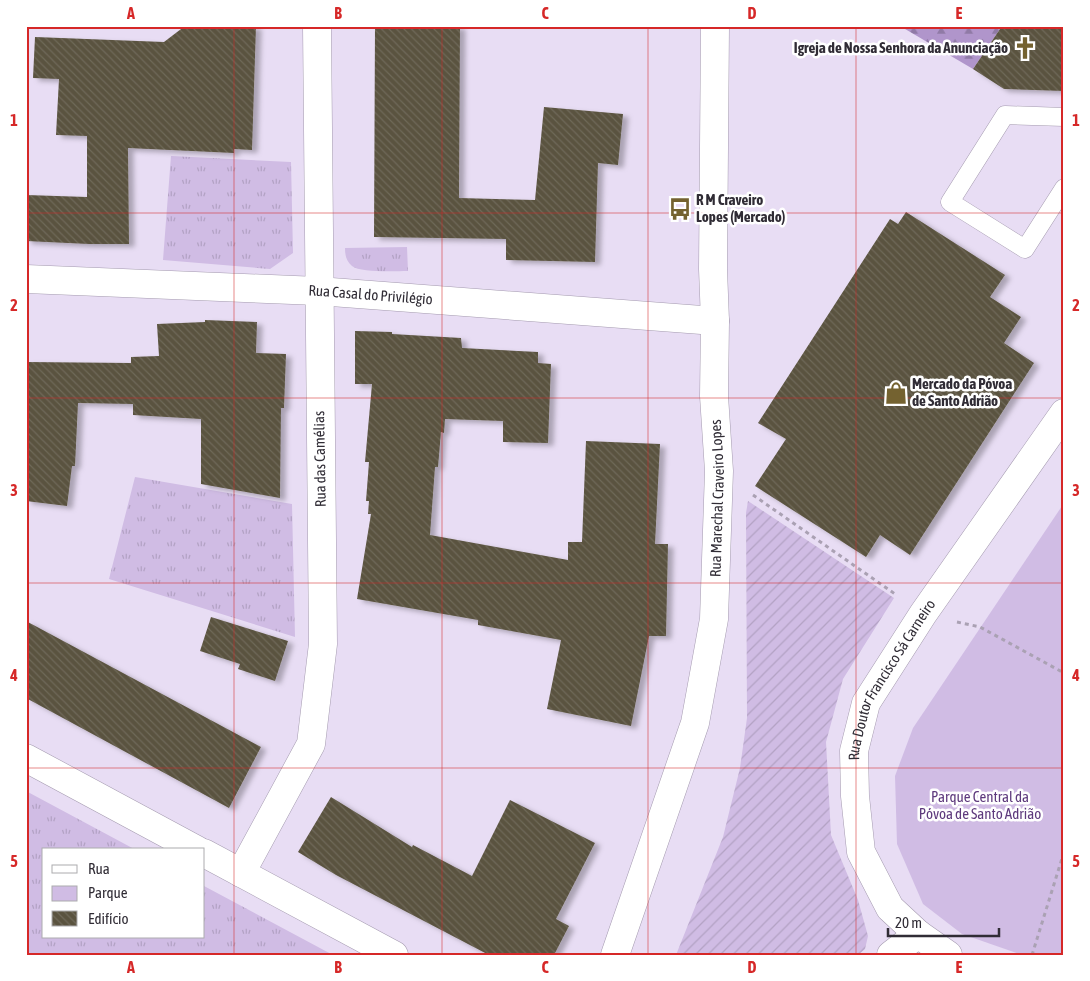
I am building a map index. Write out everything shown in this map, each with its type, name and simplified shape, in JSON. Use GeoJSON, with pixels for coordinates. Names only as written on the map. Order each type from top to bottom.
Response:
{"type":"FeatureCollection","features":[{"type":"Feature","properties":{"kind":"street","name":"Rua das Camélias"},"geometry":{"type":"LineString","coordinates":[[241,874],[311,744],[322,644],[317,26]]}},
{"type":"Feature","properties":{"kind":"street","name":"Rua Marechal Craveiro Lopes"},"geometry":{"type":"LineString","coordinates":[[615,955],[696,723],[714,620],[719,472],[714,396],[715,321],[712,269],[715,26]]}},
{"type":"Feature","properties":{"kind":"street","name":"Rua Casal do Privilégio"},"geometry":{"type":"LineString","coordinates":[[26,279],[318,291],[715,321]]}},
{"type":"Feature","properties":{"kind":"street","name":"Rua Doutor Francisco Sá Carneiro"},"geometry":{"type":"LineString","coordinates":[[948,955],[918,934],[890,908],[861,852],[855,796],[854,751],[866,703],[923,614],[1064,413]]}},
{"type":"Feature","properties":{"kind":"street"},"geometry":{"type":"LineString","coordinates":[[26,758],[193,848]]}},
{"type":"Feature","properties":{"kind":"street"},"geometry":{"type":"LineString","coordinates":[[205,855],[394,955]]}},
{"type":"Feature","properties":{"kind":"street"},"geometry":{"type":"LineString","coordinates":[[891,955],[918,934]]}},
{"type":"Feature","properties":{"kind":"lane"},"geometry":{"type":"LineString","coordinates":[[1064,117],[1005,115],[950,202],[1025,249],[1064,188]]}},
{"type":"Feature","properties":{"kind":"path"},"geometry":{"type":"LineString","coordinates":[[719,472],[923,614],[980,627],[1064,673]]}},
{"type":"Feature","properties":{"kind":"path"},"geometry":{"type":"LineString","coordinates":[[1032,955],[1064,852]]}},
{"type":"Feature","properties":{"kind":"green space"},"geometry":{"type":"Polygon","coordinates":[[[900,26],[1002,26],[973,69],[900,26]]]}},
{"type":"Feature","properties":{"kind":"green space"},"geometry":{"type":"Polygon","coordinates":[[[171,156],[291,162],[293,253],[270,269],[163,260],[171,156]]]}},
{"type":"Feature","properties":{"kind":"green space"},"geometry":{"type":"Polygon","coordinates":[[[407,247],[408,271],[362,270],[348,262],[345,251],[345,248],[407,247]]]}},
{"type":"Feature","properties":{"kind":"green space"},"geometry":{"type":"Polygon","coordinates":[[[135,477],[292,504],[295,637],[109,579],[135,477]]]}},
{"type":"Feature","properties":{"kind":"green space"},"geometry":{"type":"Polygon","coordinates":[[[748,501],[894,598],[843,679],[826,742],[831,835],[858,900],[868,936],[865,949],[858,955],[676,955],[723,837],[740,768],[747,718],[746,513],[748,501]]]}},
{"type":"Feature","properties":{"kind":"green space","name":"Parque Central da Póvoa de Santo Adrião"},"geometry":{"type":"Polygon","coordinates":[[[1064,503],[1064,955],[1022,955],[962,934],[923,904],[897,844],[895,776],[913,728],[1064,503]]]}},
{"type":"Feature","properties":{"kind":"green space"},"geometry":{"type":"Polygon","coordinates":[[[26,791],[132,848],[42,848],[42,938],[205,938],[205,887],[333,955],[26,955],[26,791]]]}},
{"type":"Feature","properties":{"kind":"building"},"geometry":{"type":"Polygon","coordinates":[[[185,26],[256,26],[252,150],[234,149],[234,153],[128,148],[129,244],[26,241],[26,195],[87,197],[87,136],[56,135],[59,79],[33,78],[35,37],[164,42],[185,26]]]}},
{"type":"Feature","properties":{"kind":"building"},"geometry":{"type":"Polygon","coordinates":[[[375,26],[460,26],[459,198],[535,200],[544,107],[623,114],[618,165],[598,163],[595,262],[506,260],[506,239],[374,237],[375,26]]]}},
{"type":"Feature","properties":{"kind":"building","name":"Igreja de Nossa Senhora da Anunciação"},"geometry":{"type":"Polygon","coordinates":[[[1002,26],[1064,26],[1064,91],[1004,89],[973,69],[1002,26]]]}},
{"type":"Feature","properties":{"kind":"building","name":"Mercado da Póvoa de Santo Adrião"},"geometry":{"type":"Polygon","coordinates":[[[906,212],[1005,275],[990,297],[1021,317],[1004,343],[1034,363],[910,555],[880,535],[866,557],[755,486],[786,439],[758,423],[890,219],[898,224],[906,212]]]}},
{"type":"Feature","properties":{"kind":"building"},"geometry":{"type":"Polygon","coordinates":[[[205,320],[257,322],[256,353],[286,354],[284,408],[281,408],[280,498],[201,484],[201,419],[133,415],[133,404],[78,403],[75,466],[72,466],[67,506],[26,501],[26,362],[131,363],[131,357],[159,356],[157,324],[205,322],[205,320]]]}},
{"type":"Feature","properties":{"kind":"building"},"geometry":{"type":"Polygon","coordinates":[[[355,331],[461,338],[462,348],[538,352],[538,363],[551,364],[548,443],[503,442],[503,421],[445,419],[444,433],[441,432],[438,467],[435,467],[430,535],[568,560],[568,542],[582,542],[586,441],[660,444],[655,544],[668,544],[666,636],[649,636],[631,726],[547,709],[561,640],[478,625],[478,620],[357,599],[371,514],[368,514],[369,501],[366,501],[369,462],[365,462],[372,384],[355,384],[355,331]]]}},
{"type":"Feature","properties":{"kind":"building"},"geometry":{"type":"Polygon","coordinates":[[[211,617],[288,641],[275,681],[238,669],[240,664],[200,651],[211,617]]]}},
{"type":"Feature","properties":{"kind":"building"},"geometry":{"type":"Polygon","coordinates":[[[26,621],[261,747],[229,808],[26,698],[26,621]]]}},
{"type":"Feature","properties":{"kind":"building"},"geometry":{"type":"Polygon","coordinates":[[[331,797],[412,847],[413,845],[472,876],[510,800],[595,843],[556,919],[569,926],[554,955],[489,955],[336,875],[298,852],[331,797]]]}},
{"type":"Feature","properties":{"kind":"place","name":"Igreja de Nossa Senhora da Anunciação"},"geometry":{"type":"Point","coordinates":[1025,48]}},
{"type":"Feature","properties":{"kind":"place","name":"R M Craveiro Lopes (Mercado)"},"geometry":{"type":"Point","coordinates":[680,209]}},
{"type":"Feature","properties":{"kind":"place","name":"Mercado da Póvoa de Santo Adrião"},"geometry":{"type":"Point","coordinates":[896,393]}}]}
